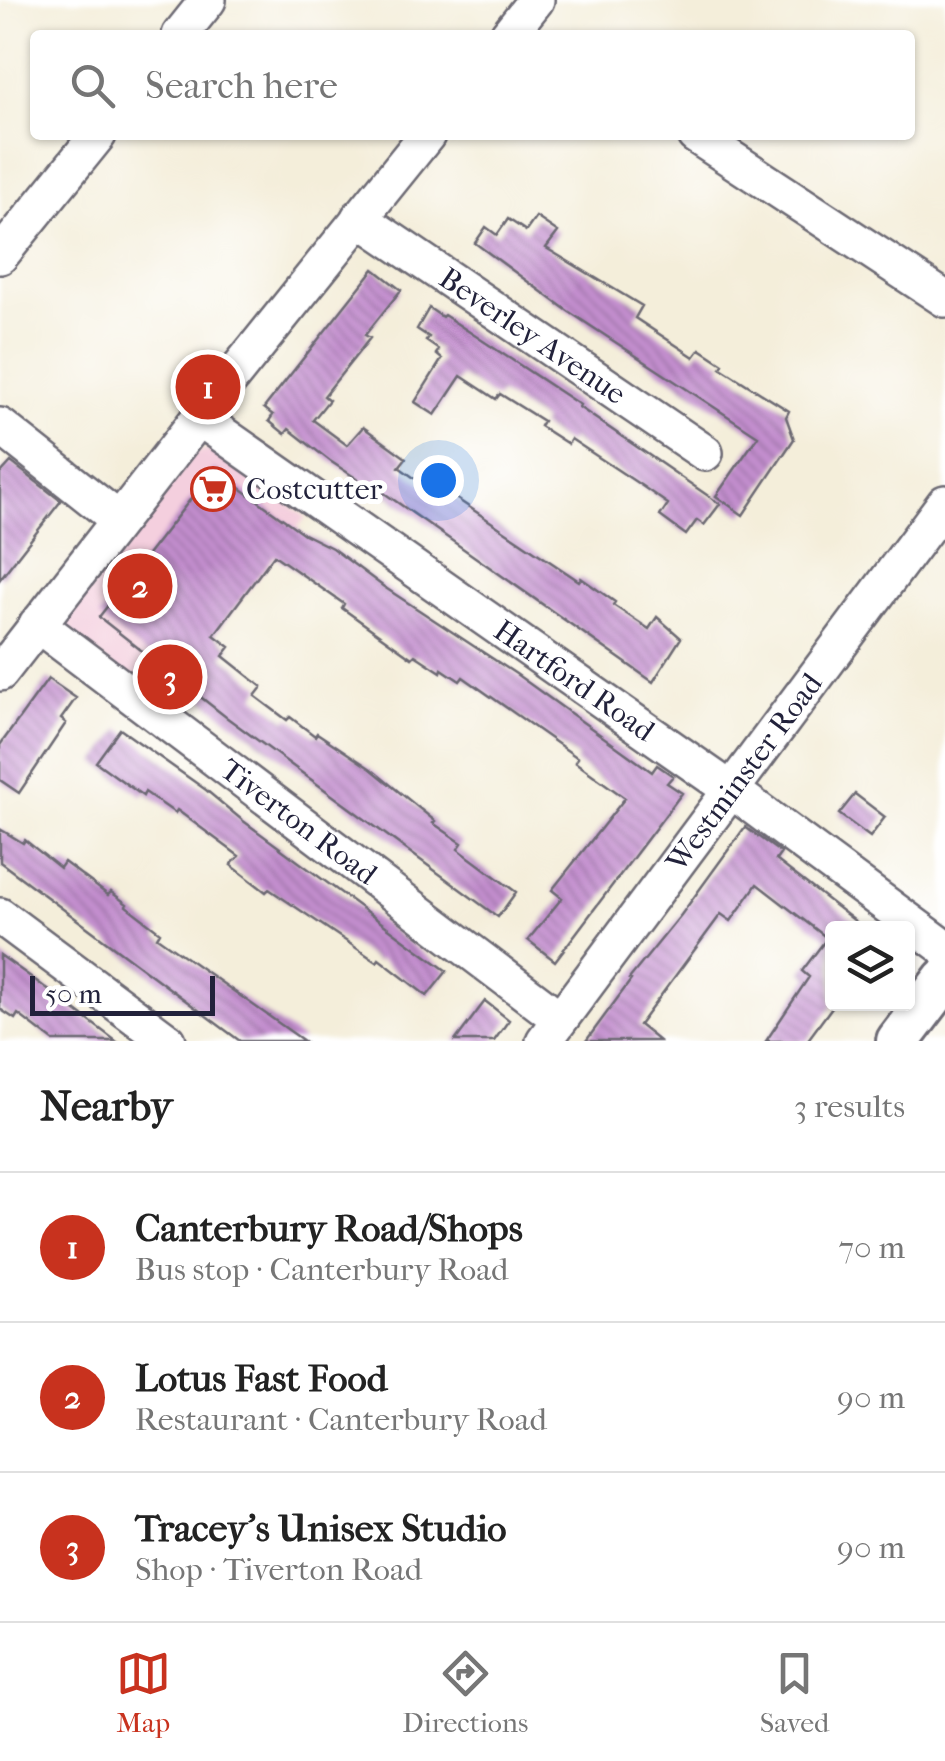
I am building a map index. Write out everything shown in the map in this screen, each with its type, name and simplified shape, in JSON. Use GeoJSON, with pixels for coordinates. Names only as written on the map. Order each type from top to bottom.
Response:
{"type":"FeatureCollection","features":[{"type":"Feature","properties":{"kind":"main road"},"geometry":{"type":"LineString","coordinates":[[898,1041],[945,978]]}},
{"type":"Feature","properties":{"kind":"street"},"geometry":{"type":"LineString","coordinates":[[184,30],[208,0]]}},
{"type":"Feature","properties":{"kind":"street"},"geometry":{"type":"LineString","coordinates":[[0,256],[94,140]]}},
{"type":"Feature","properties":{"kind":"street"},"geometry":{"type":"LineString","coordinates":[[0,673],[422,140]]}},
{"type":"Feature","properties":{"kind":"street"},"geometry":{"type":"LineString","coordinates":[[702,140],[945,299]]}},
{"type":"Feature","properties":{"kind":"street","name":"Beverley Avenue"},"geometry":{"type":"LineString","coordinates":[[358,218],[704,453]]}},
{"type":"Feature","properties":{"kind":"street","name":"Hartford Road"},"geometry":{"type":"LineString","coordinates":[[200,418],[731,790],[945,948]]}},
{"type":"Feature","properties":{"kind":"street"},"geometry":{"type":"LineString","coordinates":[[0,426],[119,520]]}},
{"type":"Feature","properties":{"kind":"street","name":"Westminster Road"},"geometry":{"type":"LineString","coordinates":[[552,1030],[945,502]]}},
{"type":"Feature","properties":{"kind":"street","name":"Tiverton Road"},"geometry":{"type":"LineString","coordinates":[[37,624],[552,1030]]}},
{"type":"Feature","properties":{"kind":"street"},"geometry":{"type":"LineString","coordinates":[[0,916],[168,1041]]}},
{"type":"Feature","properties":{"kind":"shaded area"},"geometry":{"type":"Polygon","coordinates":[[[209,450],[228,457],[306,517],[158,707],[67,629],[67,619],[191,456],[209,450]]]}},
{"type":"Feature","properties":{"kind":"building"},"geometry":{"type":"Polygon","coordinates":[[[536,217],[558,232],[546,248],[642,306],[635,318],[694,357],[700,349],[723,364],[721,368],[789,411],[786,417],[794,439],[743,515],[716,496],[758,436],[568,311],[475,243],[486,227],[497,235],[508,219],[526,231],[536,217]]]}},
{"type":"Feature","properties":{"kind":"building"},"geometry":{"type":"Polygon","coordinates":[[[374,269],[401,290],[365,335],[370,338],[324,396],[329,400],[313,420],[347,445],[363,427],[406,458],[399,467],[446,501],[451,495],[579,581],[581,578],[649,629],[657,617],[681,638],[653,682],[367,481],[365,484],[330,461],[289,429],[285,434],[269,421],[273,415],[264,408],[374,269]]]}},
{"type":"Feature","properties":{"kind":"building"},"geometry":{"type":"Polygon","coordinates":[[[429,308],[580,405],[720,504],[704,525],[697,520],[686,535],[660,516],[668,504],[571,439],[568,444],[540,426],[543,421],[500,394],[496,399],[461,376],[435,415],[415,402],[442,359],[436,354],[439,350],[426,341],[429,337],[417,329],[429,308]]]}},
{"type":"Feature","properties":{"kind":"building"},"geometry":{"type":"Polygon","coordinates":[[[11,462],[61,501],[0,579],[0,474],[11,462]]]}},
{"type":"Feature","properties":{"kind":"building"},"geometry":{"type":"Polygon","coordinates":[[[214,469],[304,534],[332,548],[516,674],[652,772],[657,765],[673,776],[667,783],[682,793],[555,961],[528,940],[562,898],[552,890],[625,798],[575,762],[578,758],[463,677],[460,681],[415,655],[412,658],[274,555],[214,635],[230,647],[223,656],[262,687],[255,696],[287,720],[290,717],[371,769],[462,843],[458,849],[516,892],[498,917],[226,717],[99,617],[214,469]]]}},
{"type":"Feature","properties":{"kind":"building"},"geometry":{"type":"Polygon","coordinates":[[[48,679],[76,698],[61,719],[66,723],[19,793],[0,780],[0,745],[48,679]]]}},
{"type":"Feature","properties":{"kind":"building"},"geometry":{"type":"Polygon","coordinates":[[[120,729],[447,971],[427,996],[379,959],[377,962],[269,889],[266,892],[231,865],[239,856],[177,810],[175,813],[145,792],[143,796],[96,762],[120,729]]]}},
{"type":"Feature","properties":{"kind":"building"},"geometry":{"type":"Polygon","coordinates":[[[855,794],[885,817],[870,837],[839,814],[855,794]]]}},
{"type":"Feature","properties":{"kind":"building"},"geometry":{"type":"Polygon","coordinates":[[[745,827],[781,853],[776,860],[855,921],[825,921],[825,936],[757,884],[731,921],[721,914],[639,1025],[659,1041],[586,1041],[745,827]]]}},
{"type":"Feature","properties":{"kind":"building"},"geometry":{"type":"Polygon","coordinates":[[[0,829],[23,843],[25,840],[60,868],[64,862],[108,895],[111,892],[160,932],[157,937],[304,1041],[240,1041],[0,862],[0,829]]]}},
{"type":"Feature","properties":{"kind":"building"},"geometry":{"type":"Polygon","coordinates":[[[825,941],[825,1011],[829,1011],[807,1041],[766,1041],[809,977],[802,971],[825,941]]]}},
{"type":"Feature","properties":{"kind":"building"},"geometry":{"type":"Polygon","coordinates":[[[0,955],[116,1041],[53,1041],[18,1014],[15,1019],[0,1009],[0,955]]]}},
{"type":"Feature","properties":{"kind":"building"},"geometry":{"type":"Polygon","coordinates":[[[485,1001],[509,1020],[494,1041],[455,1041],[485,1001]]]}},
{"type":"Feature","properties":{"kind":"place","name":"Canterbury Road/Shops"},"geometry":{"type":"Point","coordinates":[208,387]}},
{"type":"Feature","properties":{"kind":"place","name":"Costcutter"},"geometry":{"type":"Point","coordinates":[213,489]}},
{"type":"Feature","properties":{"kind":"place","name":"Lotus Fast Food"},"geometry":{"type":"Point","coordinates":[140,586]}},
{"type":"Feature","properties":{"kind":"place","name":"Tracey's Unisex Studio"},"geometry":{"type":"Point","coordinates":[170,677]}}]}
